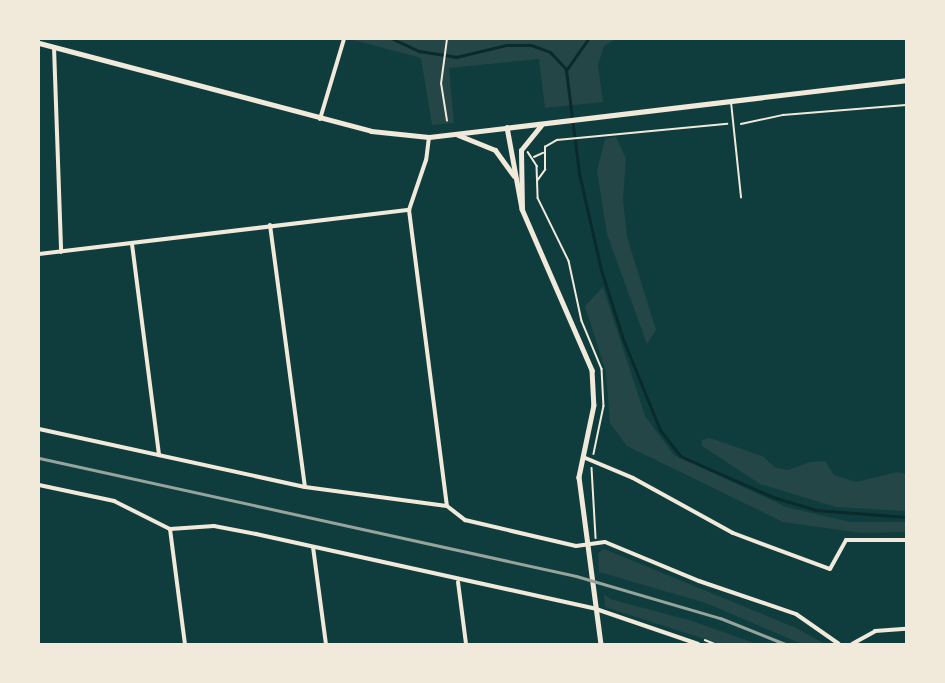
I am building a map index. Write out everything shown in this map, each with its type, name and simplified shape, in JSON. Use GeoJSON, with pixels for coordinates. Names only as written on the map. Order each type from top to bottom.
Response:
{"type":"FeatureCollection","features":[{"type":"Feature","properties":{"kind":"main road"},"geometry":{"type":"LineString","coordinates":[[39,43],[321,119],[371,131],[429,137],[906,80]]}},
{"type":"Feature","properties":{"kind":"main road"},"geometry":{"type":"LineString","coordinates":[[522,209],[521,150],[543,123]]}},
{"type":"Feature","properties":{"kind":"main road"},"geometry":{"type":"LineString","coordinates":[[456,135],[495,150],[514,176]]}},
{"type":"Feature","properties":{"kind":"street"},"geometry":{"type":"LineString","coordinates":[[321,119],[344,39]]}},
{"type":"Feature","properties":{"kind":"street"},"geometry":{"type":"LineString","coordinates":[[54,47],[61,252]]}},
{"type":"Feature","properties":{"kind":"street"},"geometry":{"type":"LineString","coordinates":[[507,127],[514,176],[522,209],[592,370],[594,405],[579,477],[601,644]]}},
{"type":"Feature","properties":{"kind":"street"},"geometry":{"type":"LineString","coordinates":[[429,137],[426,160],[409,210],[447,506]]}},
{"type":"Feature","properties":{"kind":"street"},"geometry":{"type":"LineString","coordinates":[[39,254],[409,210]]}},
{"type":"Feature","properties":{"kind":"street"},"geometry":{"type":"LineString","coordinates":[[270,225],[305,487]]}},
{"type":"Feature","properties":{"kind":"street"},"geometry":{"type":"LineString","coordinates":[[132,244],[159,454]]}},
{"type":"Feature","properties":{"kind":"street"},"geometry":{"type":"LineString","coordinates":[[39,429],[305,487],[447,506],[465,520],[576,546],[613,545],[699,581],[796,614],[839,644]]}},
{"type":"Feature","properties":{"kind":"street"},"geometry":{"type":"LineString","coordinates":[[582,457],[633,478],[733,532],[830,569],[846,540],[906,540]]}},
{"type":"Feature","properties":{"kind":"street"},"geometry":{"type":"LineString","coordinates":[[39,485],[114,501],[170,529],[224,527],[458,582],[596,609],[698,644]]}},
{"type":"Feature","properties":{"kind":"street"},"geometry":{"type":"LineString","coordinates":[[170,529],[185,644]]}},
{"type":"Feature","properties":{"kind":"street"},"geometry":{"type":"LineString","coordinates":[[313,547],[326,644]]}},
{"type":"Feature","properties":{"kind":"street"},"geometry":{"type":"LineString","coordinates":[[458,582],[466,644]]}},
{"type":"Feature","properties":{"kind":"street"},"geometry":{"type":"LineString","coordinates":[[852,644],[875,631],[906,629]]}},
{"type":"Feature","properties":{"kind":"lane"},"geometry":{"type":"LineString","coordinates":[[731,102],[731,124],[741,197]]}},
{"type":"Feature","properties":{"kind":"path"},"geometry":{"type":"LineString","coordinates":[[447,39],[442,72],[447,121]]}},
{"type":"Feature","properties":{"kind":"path"},"geometry":{"type":"LineString","coordinates":[[536,182],[545,170],[544,153],[548,143],[557,140],[611,133],[678,132],[783,115],[906,105]]}},
{"type":"Feature","properties":{"kind":"path"},"geometry":{"type":"LineString","coordinates":[[528,152],[533,157],[538,198],[569,261],[582,321],[602,369],[604,406],[595,445]]}},
{"type":"Feature","properties":{"kind":"path"},"geometry":{"type":"LineString","coordinates":[[533,157],[544,153]]}},
{"type":"Feature","properties":{"kind":"path"},"geometry":{"type":"LineString","coordinates":[[591,478],[596,523]]}},
{"type":"Feature","properties":{"kind":"shaded area"},"geometry":{"type":"Polygon","coordinates":[[[350,39],[615,39],[604,46],[598,65],[603,102],[545,108],[539,59],[449,68],[454,123],[432,125],[421,58],[350,39]]]}},
{"type":"Feature","properties":{"kind":"shaded area"},"geometry":{"type":"Polygon","coordinates":[[[616,137],[626,159],[623,199],[627,237],[656,330],[647,344],[607,234],[597,171],[605,139],[616,137]]]}},
{"type":"Feature","properties":{"kind":"shaded area"},"geometry":{"type":"Polygon","coordinates":[[[603,287],[645,416],[674,455],[786,507],[850,522],[906,522],[906,532],[861,533],[783,522],[627,446],[610,423],[606,372],[585,306],[603,287]]]}},
{"type":"Feature","properties":{"kind":"shaded area"},"geometry":{"type":"Polygon","coordinates":[[[710,438],[762,456],[776,468],[788,470],[810,462],[825,461],[834,475],[856,482],[898,472],[906,474],[906,511],[836,507],[760,484],[702,446],[702,440],[710,438]]]}},
{"type":"Feature","properties":{"kind":"shaded area"},"geometry":{"type":"Polygon","coordinates":[[[604,549],[796,628],[825,644],[802,644],[706,603],[599,572],[598,553],[604,549]]]}},
{"type":"Feature","properties":{"kind":"shaded area"},"geometry":{"type":"Polygon","coordinates":[[[604,594],[610,599],[692,621],[757,644],[720,644],[605,607],[604,594]]]}},
{"type":"Feature","properties":{"kind":"waterway"},"geometry":{"type":"LineString","coordinates":[[393,39],[419,51],[456,57],[506,45],[531,45],[550,52],[566,69]]}},
{"type":"Feature","properties":{"kind":"waterway"},"geometry":{"type":"LineString","coordinates":[[588,39],[566,70],[579,173],[601,270],[623,339],[660,430],[680,456],[773,497],[816,510],[906,517]]}},
{"type":"Feature","properties":{"kind":"railway"},"geometry":{"type":"LineString","coordinates":[[39,458],[576,576],[720,618],[785,644]]}}]}
